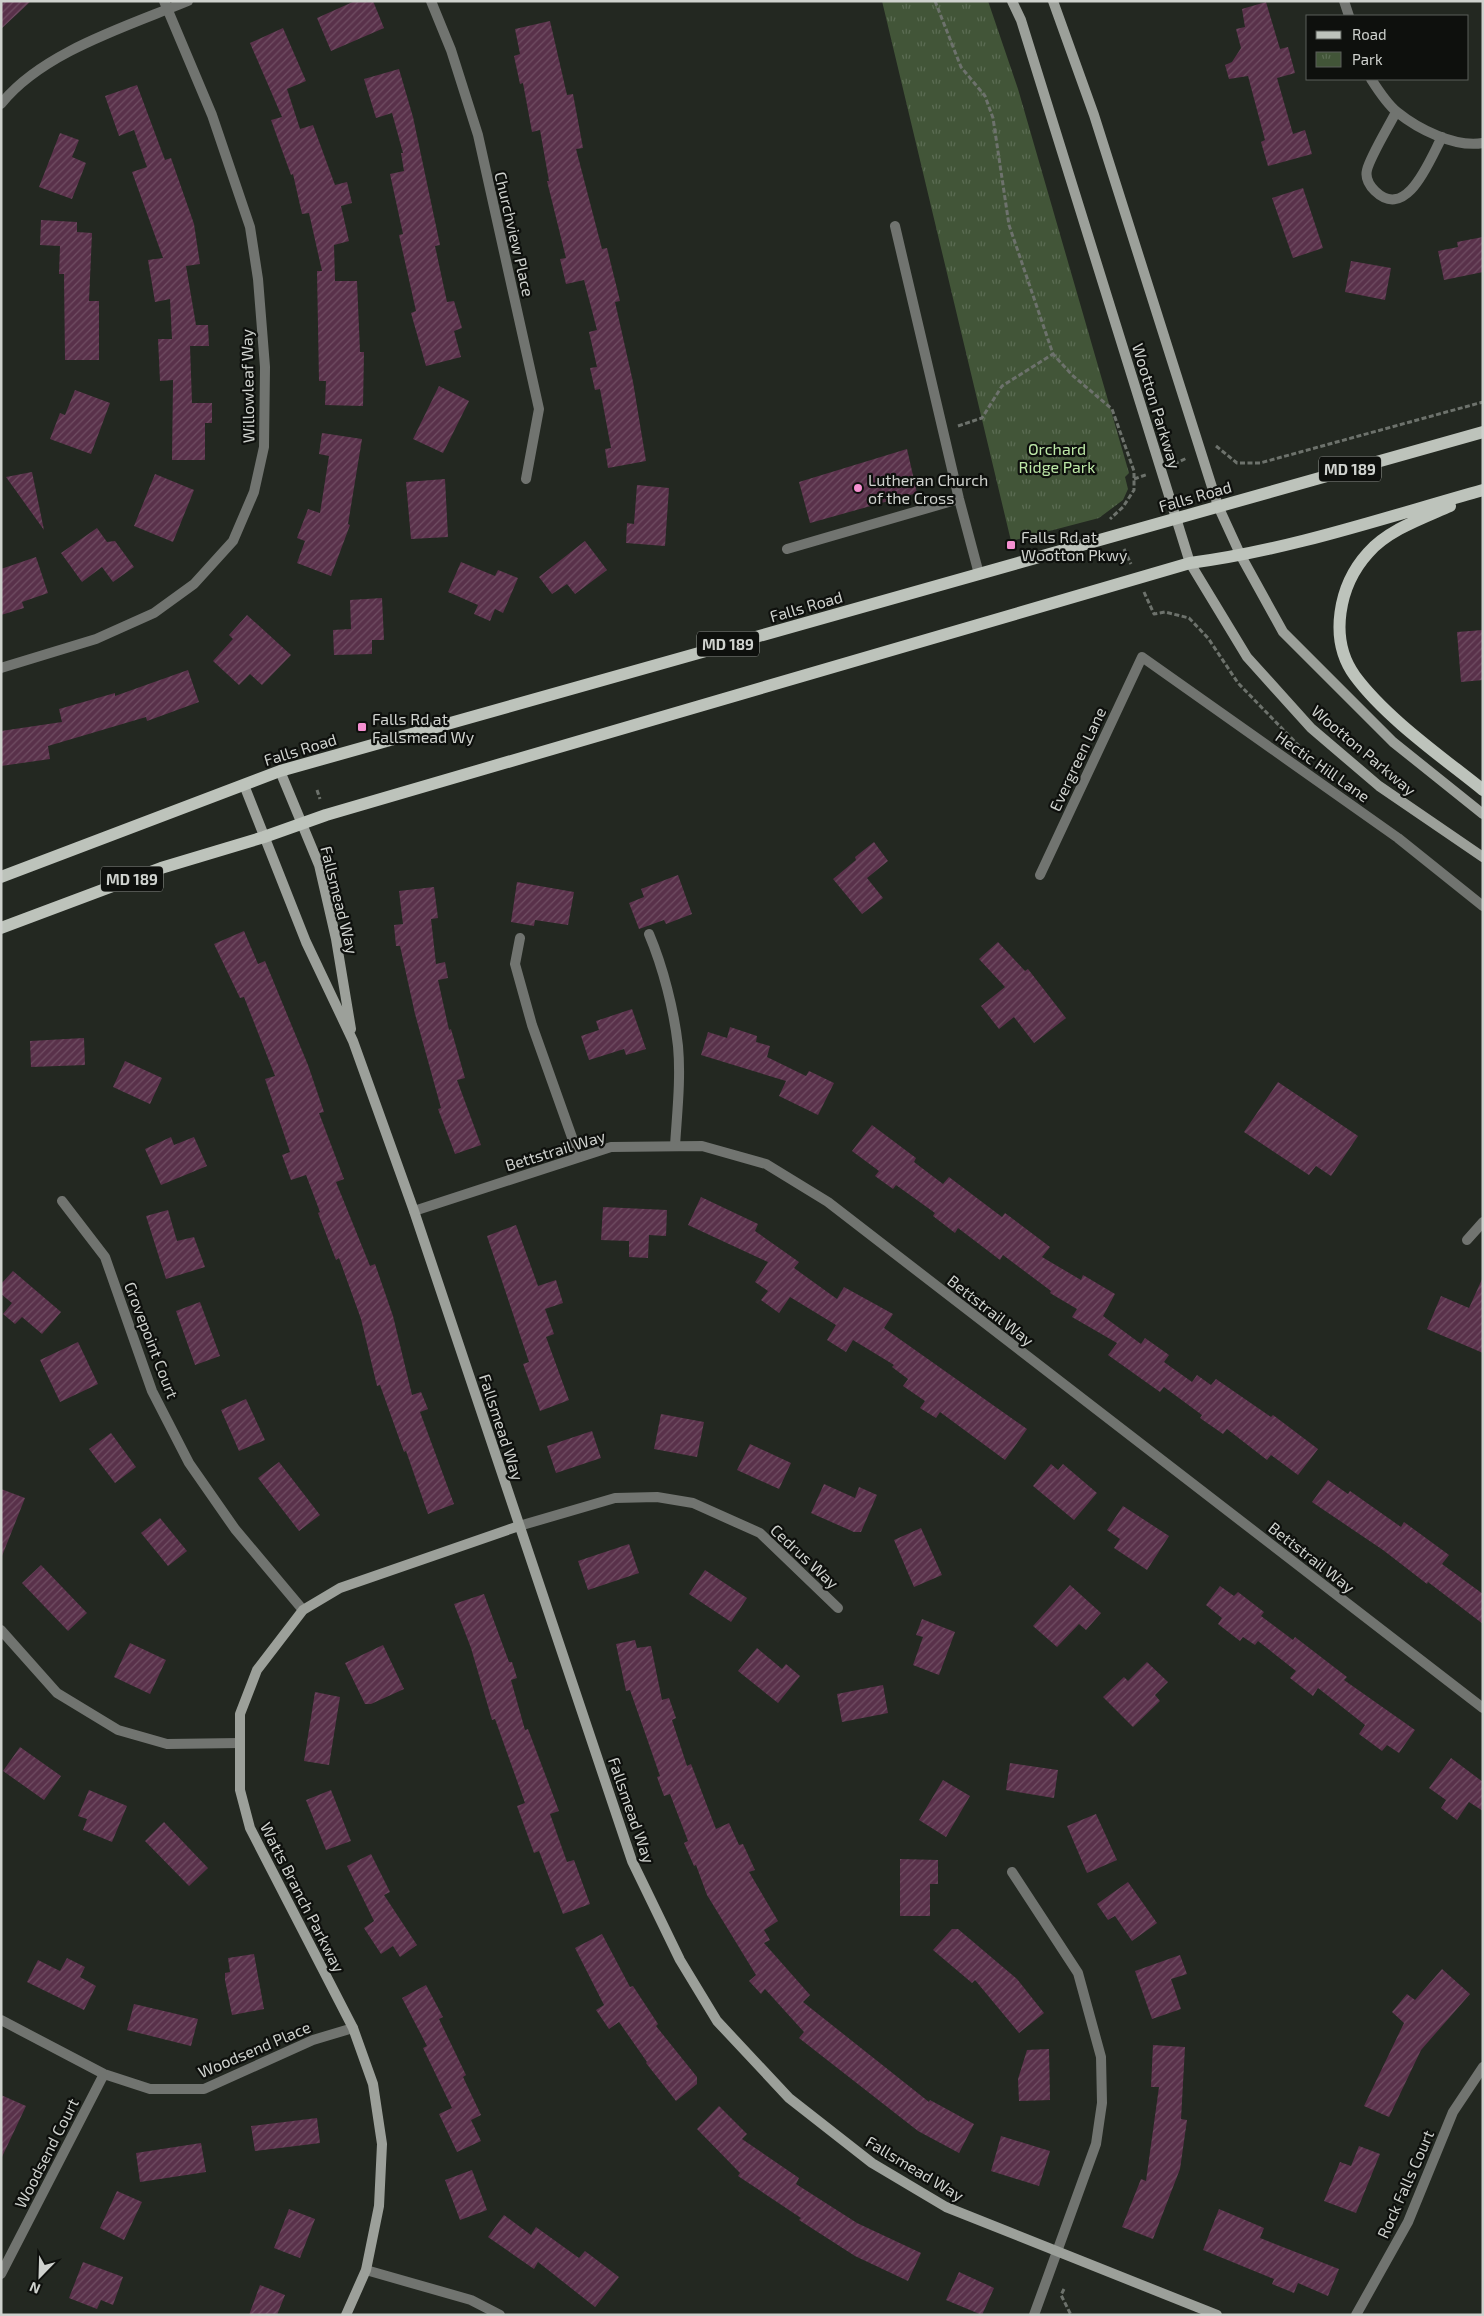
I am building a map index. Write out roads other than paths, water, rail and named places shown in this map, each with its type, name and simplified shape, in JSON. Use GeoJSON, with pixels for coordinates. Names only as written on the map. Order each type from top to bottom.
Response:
{"type":"FeatureCollection","features":[{"type":"Feature","properties":{"kind":"main road","name":"Falls Road"},"geometry":{"type":"LineString","coordinates":[[1,877],[280,771],[1483,432]]}},
{"type":"Feature","properties":{"kind":"main road","name":"MD 189"},"geometry":{"type":"LineString","coordinates":[[1,928],[161,868],[264,837],[302,822],[1190,563],[1241,556],[1483,491]]}},
{"type":"Feature","properties":{"kind":"main road"},"geometry":{"type":"LineString","coordinates":[[1483,491],[1388,536],[1368,552],[1358,566],[1344,595],[1339,622],[1344,656],[1359,680],[1383,706],[1483,790]]}},
{"type":"Feature","properties":{"kind":"street"},"geometry":{"type":"LineString","coordinates":[[1,104],[16,86],[59,55],[166,6],[188,1]]}},
{"type":"Feature","properties":{"kind":"street","name":"Churchview Place"},"geometry":{"type":"LineString","coordinates":[[431,1],[451,50],[478,135],[539,409],[526,479]]}},
{"type":"Feature","properties":{"kind":"street","name":"Wootton Parkway"},"geometry":{"type":"LineString","coordinates":[[1012,1],[1021,20],[1190,563],[1247,657],[1311,728],[1379,786],[1483,857]]}},
{"type":"Feature","properties":{"kind":"street","name":"Wootton Parkway"},"geometry":{"type":"LineString","coordinates":[[1054,1],[1094,115],[1218,506],[1241,556],[1283,632],[1393,742],[1483,814]]}},
{"type":"Feature","properties":{"kind":"street"},"geometry":{"type":"LineString","coordinates":[[1344,1],[1348,15]]}},
{"type":"Feature","properties":{"kind":"street","name":"Willowleaf Way"},"geometry":{"type":"LineString","coordinates":[[1,668],[96,639],[154,613],[194,584],[233,541],[254,492],[264,447],[265,367],[258,279],[250,227],[212,115],[166,6]]}},
{"type":"Feature","properties":{"kind":"street"},"geometry":{"type":"LineString","coordinates":[[1372,80],[1396,112],[1442,137],[1460,142],[1483,144]]}},
{"type":"Feature","properties":{"kind":"street"},"geometry":{"type":"LineString","coordinates":[[1396,112],[1366,171],[1369,185],[1382,197],[1394,199],[1406,195],[1414,188],[1442,137]]}},
{"type":"Feature","properties":{"kind":"street"},"geometry":{"type":"LineString","coordinates":[[895,226],[979,574]]}},
{"type":"Feature","properties":{"kind":"street"},"geometry":{"type":"LineString","coordinates":[[787,549],[960,500]]}},
{"type":"Feature","properties":{"kind":"street","name":"Evergreen Lane"},"geometry":{"type":"LineString","coordinates":[[1040,875],[1142,657]]}},
{"type":"Feature","properties":{"kind":"street","name":"Hectic Hill Lane"},"geometry":{"type":"LineString","coordinates":[[1142,657],[1398,838],[1483,906]]}},
{"type":"Feature","properties":{"kind":"street","name":"Fallsmead Way"},"geometry":{"type":"LineString","coordinates":[[280,771],[317,859],[336,939],[353,1041]]}},
{"type":"Feature","properties":{"kind":"street","name":"Fallsmead Way"},"geometry":{"type":"LineString","coordinates":[[244,785],[306,942],[353,1041],[414,1211],[632,1861],[680,1960],[717,2020],[789,2098],[872,2164],[946,2207],[1217,2315]]}},
{"type":"Feature","properties":{"kind":"street"},"geometry":{"type":"LineString","coordinates":[[649,934],[662,964],[678,1045],[675,1146]]}},
{"type":"Feature","properties":{"kind":"street"},"geometry":{"type":"LineString","coordinates":[[520,938],[515,964],[532,1025],[579,1157]]}},
{"type":"Feature","properties":{"kind":"street","name":"Bettstrail Way"},"geometry":{"type":"LineString","coordinates":[[414,1211],[611,1147],[702,1146],[766,1164],[828,1202],[1483,1708]]}},
{"type":"Feature","properties":{"kind":"street","name":"Grovepoint Court"},"geometry":{"type":"LineString","coordinates":[[62,1201],[105,1257],[152,1391],[189,1463],[235,1529],[303,1610]]}},
{"type":"Feature","properties":{"kind":"street"},"geometry":{"type":"LineString","coordinates":[[1467,1240],[1483,1222]]}},
{"type":"Feature","properties":{"kind":"street","name":"Cedrus Way"},"geometry":{"type":"LineString","coordinates":[[519,1526],[615,1498],[657,1497],[693,1503],[760,1533],[838,1608]]}},
{"type":"Feature","properties":{"kind":"street","name":"Watts Branch Parkway"},"geometry":{"type":"LineString","coordinates":[[346,2315],[366,2270],[379,2206],[382,2144],[373,2084],[353,2028],[250,1828],[240,1790],[240,1714],[256,1670],[303,1610],[340,1588],[519,1526]]}},
{"type":"Feature","properties":{"kind":"street"},"geometry":{"type":"LineString","coordinates":[[1,1630],[57,1693],[118,1730],[167,1744],[240,1743]]}},
{"type":"Feature","properties":{"kind":"street"},"geometry":{"type":"LineString","coordinates":[[1012,1872],[1078,1973],[1101,2057],[1102,2103],[1096,2144],[1034,2315]]}},
{"type":"Feature","properties":{"kind":"street","name":"Woodsend Place"},"geometry":{"type":"LineString","coordinates":[[1,2020],[104,2074],[150,2089],[204,2089],[313,2040],[353,2028]]}},
{"type":"Feature","properties":{"kind":"street","name":"Rock Falls Court"},"geometry":{"type":"LineString","coordinates":[[1356,2315],[1408,2222],[1452,2112],[1483,2067]]}},
{"type":"Feature","properties":{"kind":"street","name":"Woodsend Court"},"geometry":{"type":"LineString","coordinates":[[1,2274],[104,2074]]}},
{"type":"Feature","properties":{"kind":"street"},"geometry":{"type":"LineString","coordinates":[[366,2270],[472,2300],[500,2315]]}},
{"type":"Feature","properties":{"kind":"place","name":"Lutheran Church of the Cross"},"geometry":{"type":"Point","coordinates":[858,488]}},
{"type":"Feature","properties":{"kind":"place","name":"Falls Rd at Wootton Pkwy"},"geometry":{"type":"Point","coordinates":[1011,545]}},
{"type":"Feature","properties":{"kind":"place","name":"Falls Rd at Fallsmead Wy"},"geometry":{"type":"Point","coordinates":[362,727]}},
{"type":"Feature","properties":{"kind":"park label","name":"Orchard Ridge Park"},"geometry":{"type":"Point","coordinates":[1057,457]}}]}
